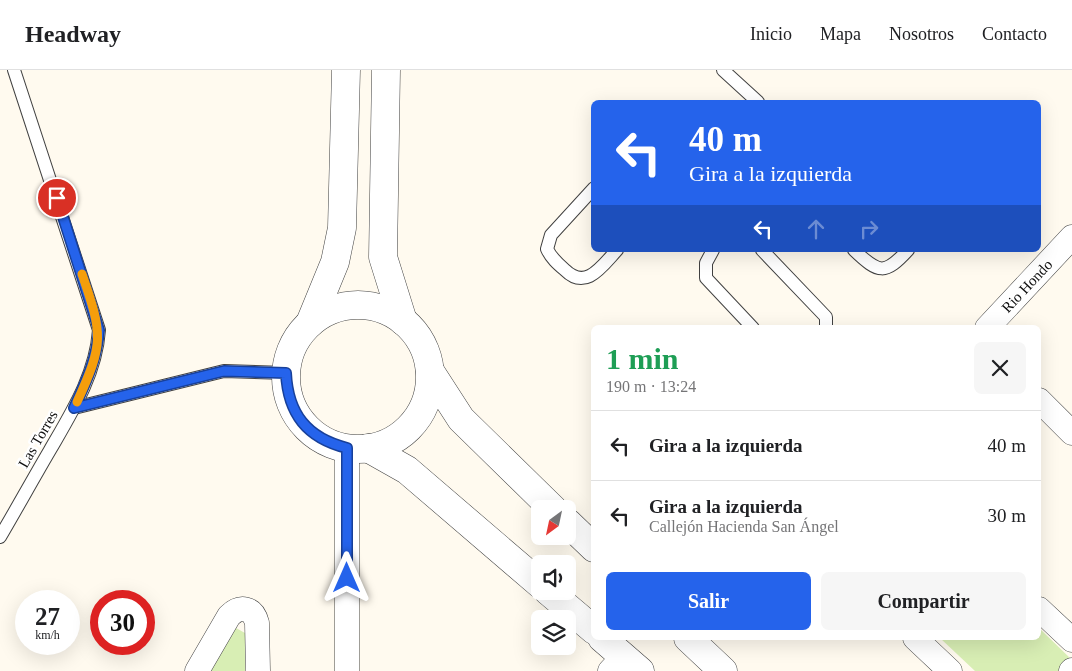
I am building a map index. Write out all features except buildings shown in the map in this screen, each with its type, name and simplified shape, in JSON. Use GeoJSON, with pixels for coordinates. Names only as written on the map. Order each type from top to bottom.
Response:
{"type":"FeatureCollection","features":[{"type":"Feature","properties":{"kind":"street"},"geometry":{"type":"LineString","coordinates":[[346,70],[340,236],[335,262],[310,322],[292,346],[286,373],[290,399],[302,422],[315,434],[330,444],[358,448],[407,470],[531,576]]}},
{"type":"Feature","properties":{"kind":"street"},"geometry":{"type":"LineString","coordinates":[[386,70],[383,257],[403,321],[421,344],[430,371],[461,419],[544,500]]}},
{"type":"Feature","properties":{"kind":"street","name":"Rio Hondo"},"geometry":{"type":"LineString","coordinates":[[990,325],[1070,244]]}},
{"type":"Feature","properties":{"kind":"street"},"geometry":{"type":"LineString","coordinates":[[310,322],[335,308],[349,305],[378,308],[403,321]]}},
{"type":"Feature","properties":{"kind":"street"},"geometry":{"type":"LineString","coordinates":[[358,448],[399,436],[415,420],[426,400],[430,371]]}},
{"type":"Feature","properties":{"kind":"street"},"geometry":{"type":"LineString","coordinates":[[1041,402],[1072,433]]}},
{"type":"Feature","properties":{"kind":"street"},"geometry":{"type":"LineString","coordinates":[[347,671],[358,448]]}},
{"type":"Feature","properties":{"kind":"street"},"geometry":{"type":"LineString","coordinates":[[576,531],[591,545]]}},
{"type":"Feature","properties":{"kind":"street"},"geometry":{"type":"LineString","coordinates":[[559,600],[591,627]]}},
{"type":"Feature","properties":{"kind":"street"},"geometry":{"type":"LineString","coordinates":[[197,671],[229,616],[242,608],[249,610],[255,616],[257,623],[258,671]]}},
{"type":"Feature","properties":{"kind":"street"},"geometry":{"type":"LineString","coordinates":[[1041,611],[1072,640]]}},
{"type":"Feature","properties":{"kind":"street"},"geometry":{"type":"LineString","coordinates":[[604,640],[624,666]]}},
{"type":"Feature","properties":{"kind":"street"},"geometry":{"type":"LineString","coordinates":[[690,640],[723,671]]}},
{"type":"Feature","properties":{"kind":"street"},"geometry":{"type":"LineString","coordinates":[[917,640],[950,671]]}},
{"type":"Feature","properties":{"kind":"lane","name":"Las Torres"},"geometry":{"type":"LineString","coordinates":[[0,537],[74,408],[98,349],[99,330],[14,70]]}},
{"type":"Feature","properties":{"kind":"lane"},"geometry":{"type":"LineString","coordinates":[[723,70],[756,100]]}},
{"type":"Feature","properties":{"kind":"lane"},"geometry":{"type":"LineString","coordinates":[[591,191],[551,235],[547,250],[568,274],[576,279],[582,279],[594,274],[615,252]]}},
{"type":"Feature","properties":{"kind":"lane"},"geometry":{"type":"LineString","coordinates":[[712,252],[706,263],[706,278],[750,325]]}},
{"type":"Feature","properties":{"kind":"lane"},"geometry":{"type":"LineString","coordinates":[[764,252],[826,317],[826,325]]}},
{"type":"Feature","properties":{"kind":"lane"},"geometry":{"type":"LineString","coordinates":[[856,252],[871,264],[887,269],[893,266],[906,252]]}},
{"type":"Feature","properties":{"kind":"lane"},"geometry":{"type":"LineString","coordinates":[[74,408],[224,371],[286,373]]}},
{"type":"Feature","properties":{"kind":"green space"},"geometry":{"type":"Polygon","coordinates":[[[236,628],[245,633],[245,671],[211,671],[236,628]]]}},
{"type":"Feature","properties":{"kind":"green space"},"geometry":{"type":"Polygon","coordinates":[[[1041,630],[1070,658],[1058,671],[975,671],[942,640],[1041,640],[1041,630]]]}},
{"type":"Feature","properties":{"kind":"slow traffic"},"geometry":{"type":"LineString","coordinates":[[77,402],[98,349],[99,330],[82,274]]}},
{"type":"Feature","properties":{"kind":"route"},"geometry":{"type":"LineString","coordinates":[[57,198],[99,330],[98,349],[74,408],[224,371],[286,373],[287,391],[292,407],[302,422],[330,444],[347,448],[347,578]]}}]}
